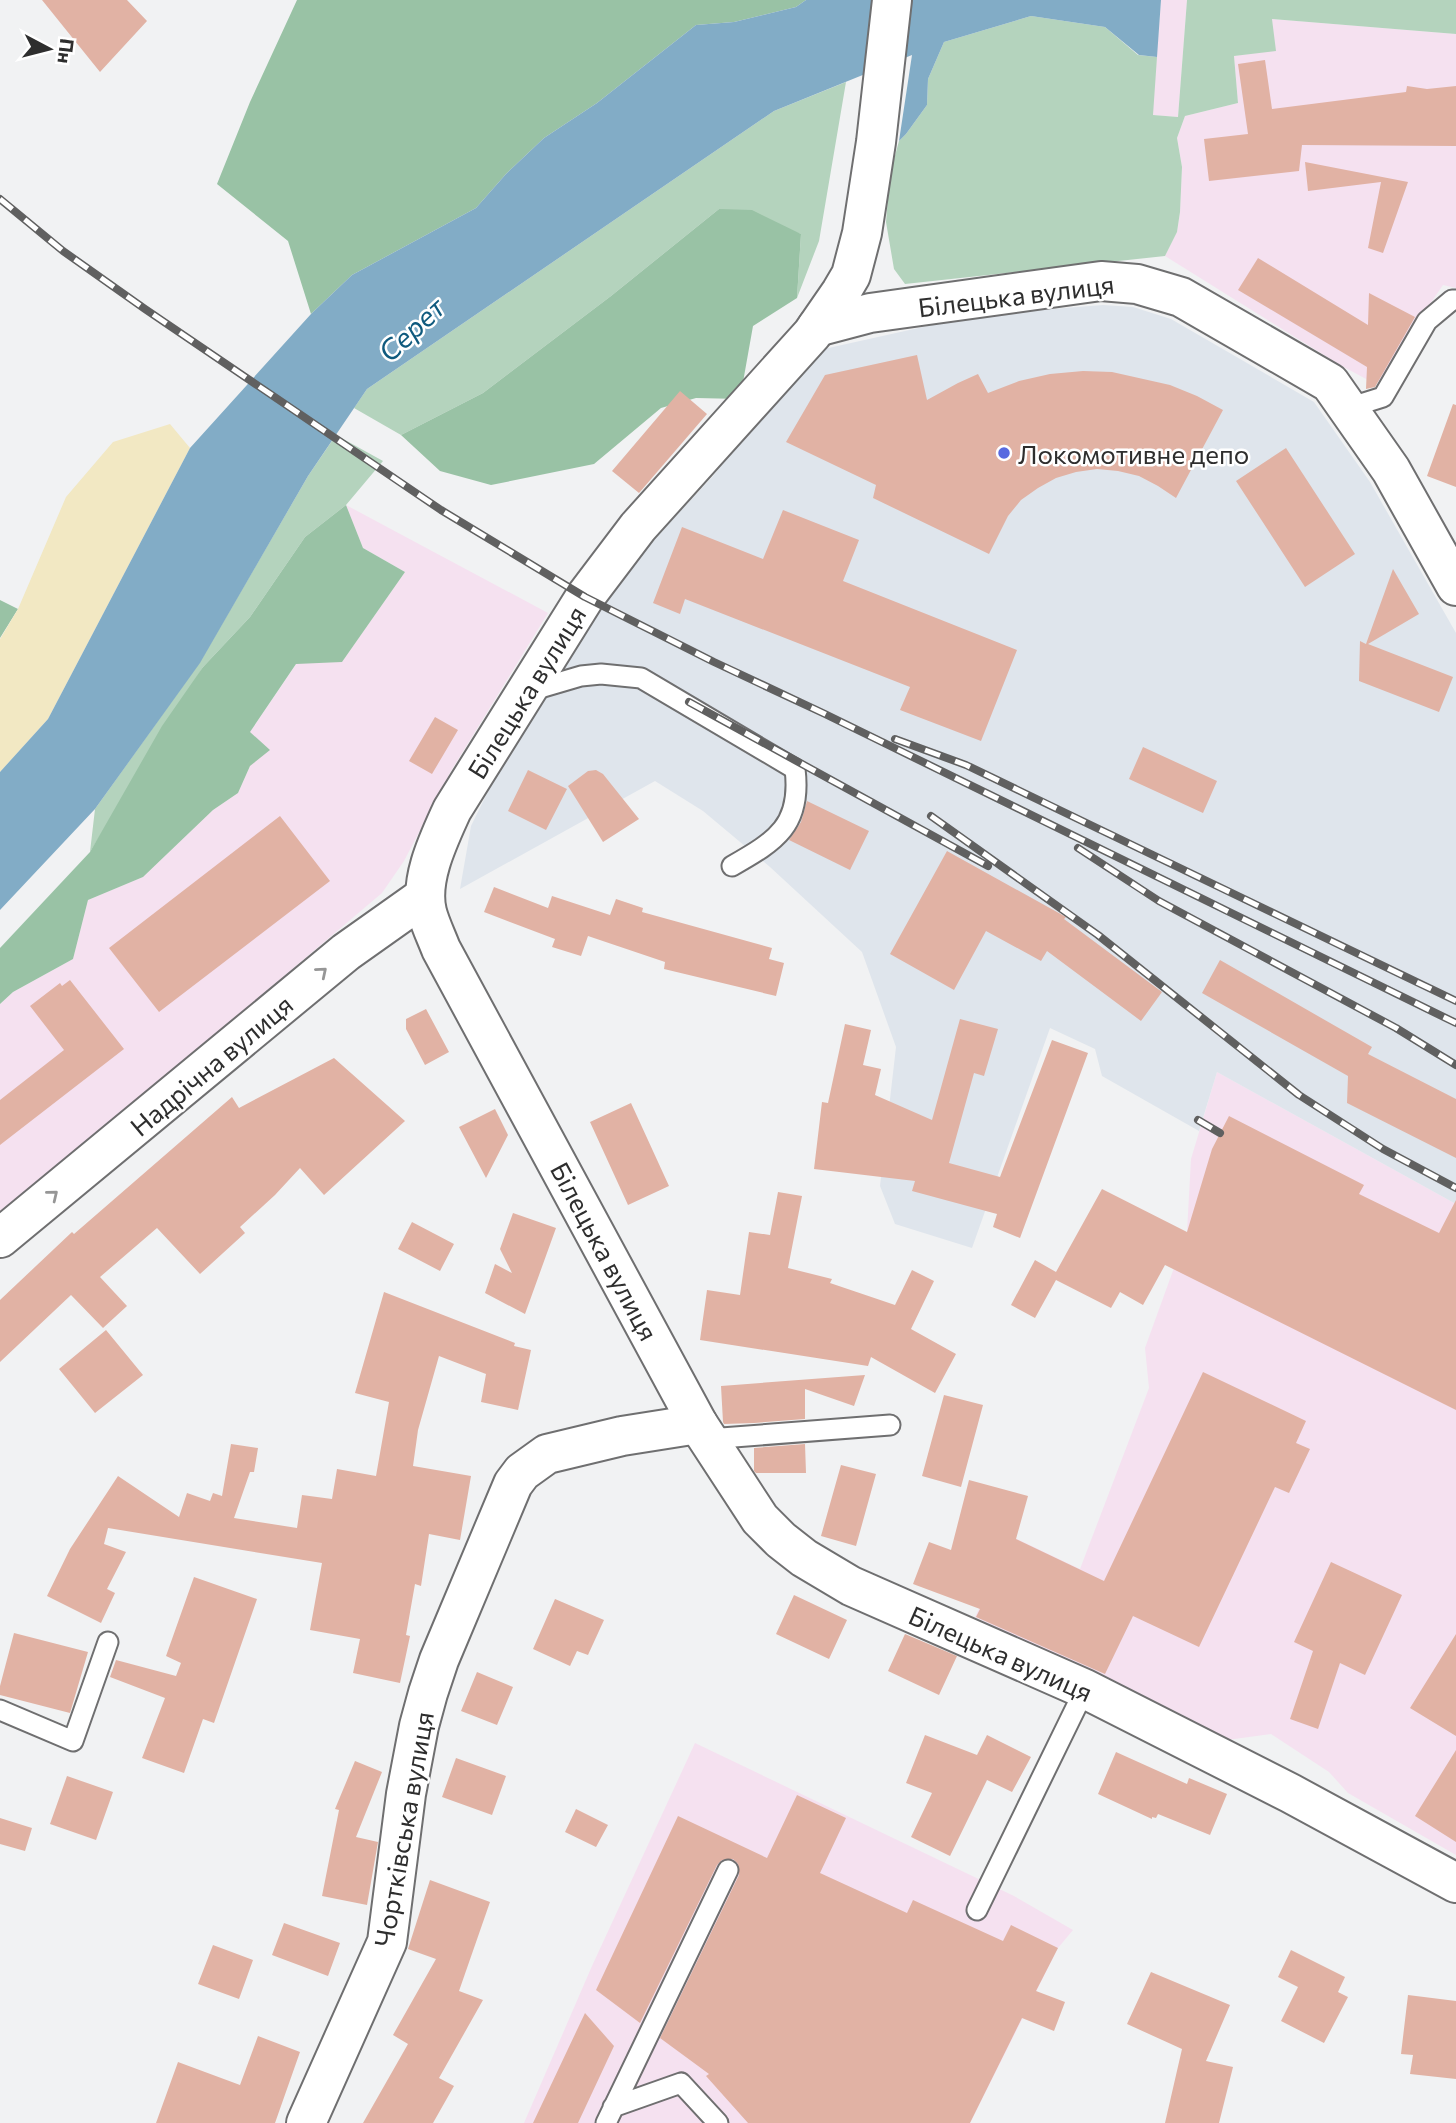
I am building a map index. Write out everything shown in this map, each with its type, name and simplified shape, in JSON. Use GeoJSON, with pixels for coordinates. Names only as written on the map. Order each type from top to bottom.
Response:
{"type":"FeatureCollection","features":[{"type":"Feature","properties":{"kind":"street","name":"Білецька вулиця"},"geometry":{"type":"LineString","coordinates":[[892,0],[876,142],[862,233],[851,275],[817,327],[638,527],[585,597],[452,810],[439,839],[425,896],[427,912],[441,948],[703,1431],[760,1519],[804,1558],[851,1586],[1085,1689],[1290,1793],[1456,1883]]}},
{"type":"Feature","properties":{"kind":"street","name":"Білецька вулиця"},"geometry":{"type":"LineString","coordinates":[[817,327],[870,313],[1101,281],[1136,284],[1181,297],[1331,383],[1391,470],[1456,586]]}},
{"type":"Feature","properties":{"kind":"street","name":"Надрічна вулиця"},"geometry":{"type":"LineString","coordinates":[[0,1238],[346,952],[425,896]]}},
{"type":"Feature","properties":{"kind":"street","name":"Чортківська вулиця"},"geometry":{"type":"LineString","coordinates":[[306,2123],[387,1942],[406,1794],[428,1693],[513,1484],[534,1462],[547,1454],[622,1436],[703,1431]]}},
{"type":"Feature","properties":{"kind":"lane"},"geometry":{"type":"LineString","coordinates":[[1348,408],[1384,397],[1427,321],[1452,300],[1456,300]]}},
{"type":"Feature","properties":{"kind":"lane"},"geometry":{"type":"LineString","coordinates":[[523,694],[581,676],[601,674],[641,678],[795,769],[798,791],[784,828],[777,838],[732,866]]}},
{"type":"Feature","properties":{"kind":"lane"},"geometry":{"type":"LineString","coordinates":[[703,1431],[890,1425]]}},
{"type":"Feature","properties":{"kind":"lane"},"geometry":{"type":"LineString","coordinates":[[0,1710],[73,1741],[108,1642]]}},
{"type":"Feature","properties":{"kind":"lane"},"geometry":{"type":"LineString","coordinates":[[977,1910],[1085,1689]]}},
{"type":"Feature","properties":{"kind":"lane"},"geometry":{"type":"LineString","coordinates":[[610,2115],[728,1870]]}},
{"type":"Feature","properties":{"kind":"lane"},"geometry":{"type":"LineString","coordinates":[[610,2115],[681,2083],[718,2123]]}},
{"type":"Feature","properties":{"kind":"shaded area"},"geometry":{"type":"Polygon","coordinates":[[[1161,0],[1187,0],[1178,117],[1152,115],[1161,0]]]}},
{"type":"Feature","properties":{"kind":"shaded area"},"geometry":{"type":"Polygon","coordinates":[[[1272,19],[1456,34],[1456,288],[1443,285],[1421,317],[1388,382],[1368,380],[1340,365],[1165,256],[1177,232],[1180,212],[1182,167],[1177,138],[1185,116],[1238,103],[1234,56],[1275,50],[1272,19]]]}},
{"type":"Feature","properties":{"kind":"shaded area"},"geometry":{"type":"Polygon","coordinates":[[[1103,305],[1133,307],[1171,319],[1314,402],[1370,482],[1456,633],[1456,1204],[1217,1072],[1199,1131],[1102,1076],[1095,1049],[1050,1028],[972,1248],[895,1224],[880,1186],[896,1047],[862,952],[770,867],[703,811],[655,781],[460,889],[471,826],[529,708],[640,555],[713,476],[815,351],[950,321],[1103,305]]]}},
{"type":"Feature","properties":{"kind":"shaded area"},"geometry":{"type":"Polygon","coordinates":[[[346,505],[548,613],[451,771],[404,861],[382,893],[0,1217],[0,1004],[13,992],[73,959],[88,900],[143,877],[213,810],[238,793],[250,766],[250,732],[297,663],[342,662],[405,572],[363,548],[346,505]]]}},
{"type":"Feature","properties":{"kind":"shaded area"},"geometry":{"type":"Polygon","coordinates":[[[1217,1072],[1456,1204],[1456,1855],[1348,1793],[1329,1772],[1271,1734],[1227,1740],[975,1617],[1013,1537],[1080,1569],[1149,1388],[1145,1348],[1187,1232],[1191,1159],[1217,1072]]]}},
{"type":"Feature","properties":{"kind":"shaded area"},"geometry":{"type":"Polygon","coordinates":[[[695,1743],[1014,1896],[1073,1930],[1058,1948],[970,2123],[524,2123],[592,1966],[695,1743]]]}},
{"type":"Feature","properties":{"kind":"green space"},"geometry":{"type":"Polygon","coordinates":[[[297,0],[806,0],[796,7],[734,22],[696,25],[597,103],[544,138],[506,174],[476,208],[352,275],[311,314],[288,241],[217,184],[250,102],[297,0]]]}},
{"type":"Feature","properties":{"kind":"green space"},"geometry":{"type":"Polygon","coordinates":[[[1187,0],[1456,0],[1456,34],[1272,19],[1276,51],[1234,56],[1238,103],[1185,116],[1177,138],[1182,167],[1180,212],[1177,232],[1165,256],[905,284],[894,269],[886,222],[890,174],[899,141],[927,105],[928,79],[944,42],[1031,16],[1105,27],[1138,55],[1157,57],[1153,115],[1178,117],[1187,0]]]}},
{"type":"Feature","properties":{"kind":"green space"},"geometry":{"type":"Polygon","coordinates":[[[846,82],[819,241],[797,298],[801,234],[719,209],[611,296],[483,393],[401,435],[354,408],[367,389],[774,111],[846,82]]]}},
{"type":"Feature","properties":{"kind":"green space"},"geometry":{"type":"Polygon","coordinates":[[[719,209],[752,210],[801,234],[797,298],[753,326],[740,399],[696,398],[661,408],[594,464],[491,485],[440,471],[401,435],[483,393],[611,296],[719,209]]]}},
{"type":"Feature","properties":{"kind":"green space"},"geometry":{"type":"Polygon","coordinates":[[[336,435],[383,461],[346,505],[305,537],[250,617],[203,667],[90,852],[95,809],[200,662],[308,476],[336,435]]]}},
{"type":"Feature","properties":{"kind":"green space"},"geometry":{"type":"Polygon","coordinates":[[[346,505],[363,548],[405,572],[342,662],[296,664],[250,732],[270,750],[250,766],[238,793],[213,810],[143,877],[88,900],[73,959],[13,992],[0,1004],[0,948],[90,852],[162,726],[203,667],[250,617],[305,537],[346,505]]]}},
{"type":"Feature","properties":{"kind":"green space"},"geometry":{"type":"Polygon","coordinates":[[[0,600],[18,609],[0,638],[0,600]]]}},
{"type":"Feature","properties":{"kind":"sand"},"geometry":{"type":"Polygon","coordinates":[[[170,424],[190,448],[48,719],[0,772],[0,639],[18,609],[66,497],[113,442],[170,424]]]}},
{"type":"Feature","properties":{"kind":"water","name":"Серет"},"geometry":{"type":"Polygon","coordinates":[[[806,0],[1161,0],[1157,57],[1139,55],[1105,27],[1031,16],[944,42],[928,79],[927,105],[899,141],[912,55],[774,111],[367,389],[308,476],[200,663],[95,809],[0,910],[0,772],[48,719],[190,448],[311,314],[352,275],[476,208],[506,174],[544,138],[597,103],[696,25],[734,22],[796,7],[806,0]]]}},
{"type":"Feature","properties":{"kind":"building"},"geometry":{"type":"Polygon","coordinates":[[[42,0],[127,0],[147,21],[100,72],[42,0]]]}},
{"type":"Feature","properties":{"kind":"building"},"geometry":{"type":"Polygon","coordinates":[[[1265,60],[1272,109],[1406,92],[1407,86],[1427,89],[1456,86],[1456,146],[1302,145],[1299,171],[1209,181],[1204,139],[1248,134],[1238,64],[1265,60]]]}},
{"type":"Feature","properties":{"kind":"building"},"geometry":{"type":"Polygon","coordinates":[[[1305,162],[1408,182],[1383,253],[1368,248],[1381,182],[1308,191],[1305,162]]]}},
{"type":"Feature","properties":{"kind":"building"},"geometry":{"type":"Polygon","coordinates":[[[1258,258],[1368,325],[1369,293],[1415,317],[1375,387],[1366,389],[1367,367],[1238,290],[1258,258]]]}},
{"type":"Feature","properties":{"kind":"building","name":"Локомотивне депо"},"geometry":{"type":"Polygon","coordinates":[[[917,355],[927,400],[978,374],[988,393],[1019,381],[1050,374],[1083,371],[1112,372],[1170,385],[1223,410],[1176,498],[1139,476],[1097,469],[1076,472],[1056,478],[1021,500],[1008,516],[989,554],[873,498],[876,485],[786,442],[825,375],[917,355]]]}},
{"type":"Feature","properties":{"kind":"building"},"geometry":{"type":"Polygon","coordinates":[[[680,391],[707,414],[639,493],[612,471],[680,391]]]}},
{"type":"Feature","properties":{"kind":"building"},"geometry":{"type":"Polygon","coordinates":[[[1453,404],[1456,405],[1456,487],[1427,476],[1453,404]]]}},
{"type":"Feature","properties":{"kind":"building"},"geometry":{"type":"Polygon","coordinates":[[[1286,448],[1355,554],[1305,587],[1236,481],[1286,448]]]}},
{"type":"Feature","properties":{"kind":"building"},"geometry":{"type":"Polygon","coordinates":[[[783,510],[859,540],[843,581],[1017,650],[981,741],[900,710],[910,687],[685,599],[680,614],[653,603],[682,527],[763,559],[783,510]]]}},
{"type":"Feature","properties":{"kind":"building"},"geometry":{"type":"Polygon","coordinates":[[[1393,569],[1419,614],[1368,644],[1453,677],[1439,712],[1359,681],[1360,641],[1366,644],[1393,569]]]}},
{"type":"Feature","properties":{"kind":"building"},"geometry":{"type":"Polygon","coordinates":[[[435,717],[458,730],[432,774],[409,761],[435,717]]]}},
{"type":"Feature","properties":{"kind":"building"},"geometry":{"type":"Polygon","coordinates":[[[1143,747],[1217,781],[1203,813],[1129,779],[1143,747]]]}},
{"type":"Feature","properties":{"kind":"building"},"geometry":{"type":"Polygon","coordinates":[[[528,770],[567,789],[546,830],[508,811],[528,770]]]}},
{"type":"Feature","properties":{"kind":"building"},"geometry":{"type":"Polygon","coordinates":[[[596,770],[603,774],[639,819],[603,842],[568,786],[588,771],[596,770]]]}},
{"type":"Feature","properties":{"kind":"building"},"geometry":{"type":"Polygon","coordinates":[[[807,801],[869,831],[850,870],[789,840],[801,822],[807,801]]]}},
{"type":"Feature","properties":{"kind":"building"},"geometry":{"type":"Polygon","coordinates":[[[280,816],[330,881],[159,1012],[109,948],[280,816]]]}},
{"type":"Feature","properties":{"kind":"building"},"geometry":{"type":"Polygon","coordinates":[[[947,851],[1066,917],[1064,919],[1162,992],[1141,1021],[1047,951],[1041,961],[986,931],[954,990],[890,954],[947,851]]]}},
{"type":"Feature","properties":{"kind":"building"},"geometry":{"type":"Polygon","coordinates":[[[494,887],[548,908],[552,896],[610,915],[616,899],[643,908],[642,912],[772,948],[769,959],[784,963],[776,996],[664,969],[665,962],[588,936],[581,956],[552,947],[555,939],[484,912],[494,887]]]}},
{"type":"Feature","properties":{"kind":"building"},"geometry":{"type":"Polygon","coordinates":[[[1220,960],[1372,1047],[1368,1054],[1456,1099],[1456,1158],[1347,1103],[1348,1076],[1202,993],[1220,960]]]}},
{"type":"Feature","properties":{"kind":"building"},"geometry":{"type":"Polygon","coordinates":[[[70,980],[124,1049],[0,1145],[0,1100],[64,1050],[30,1006],[60,983],[62,986],[70,980]]]}},
{"type":"Feature","properties":{"kind":"building"},"geometry":{"type":"Polygon","coordinates":[[[426,1009],[449,1052],[425,1065],[406,1029],[406,1019],[426,1009]]]}},
{"type":"Feature","properties":{"kind":"building"},"geometry":{"type":"Polygon","coordinates":[[[960,1019],[998,1029],[984,1076],[974,1073],[949,1163],[1000,1177],[1052,1040],[1088,1053],[1020,1238],[993,1227],[997,1214],[912,1191],[915,1181],[814,1169],[822,1102],[828,1103],[845,1024],[871,1030],[863,1065],[881,1069],[875,1095],[932,1120],[960,1019]]]}},
{"type":"Feature","properties":{"kind":"building"},"geometry":{"type":"Polygon","coordinates":[[[334,1058],[405,1121],[324,1195],[300,1168],[240,1227],[245,1233],[200,1274],[157,1228],[100,1277],[127,1306],[103,1328],[71,1295],[0,1362],[0,1300],[72,1232],[74,1234],[232,1097],[239,1108],[334,1058]]]}},
{"type":"Feature","properties":{"kind":"building"},"geometry":{"type":"Polygon","coordinates":[[[631,1103],[669,1186],[628,1205],[590,1122],[631,1103]]]}},
{"type":"Feature","properties":{"kind":"building"},"geometry":{"type":"Polygon","coordinates":[[[495,1109],[508,1135],[486,1178],[459,1127],[495,1109]]]}},
{"type":"Feature","properties":{"kind":"building"},"geometry":{"type":"Polygon","coordinates":[[[1229,1116],[1364,1185],[1359,1194],[1439,1233],[1456,1200],[1456,1410],[1165,1265],[1143,1305],[1120,1292],[1111,1308],[1056,1280],[1035,1318],[1011,1305],[1035,1260],[1056,1272],[1102,1189],[1187,1232],[1212,1149],[1229,1116]]]}},
{"type":"Feature","properties":{"kind":"building"},"geometry":{"type":"Polygon","coordinates":[[[778,1192],[802,1196],[788,1268],[832,1279],[830,1283],[895,1305],[912,1270],[934,1281],[911,1329],[956,1354],[935,1393],[871,1357],[868,1366],[700,1340],[707,1290],[740,1295],[749,1232],[770,1235],[778,1192]]]}},
{"type":"Feature","properties":{"kind":"building"},"geometry":{"type":"Polygon","coordinates":[[[513,1213],[556,1228],[525,1314],[485,1293],[495,1264],[512,1273],[500,1249],[513,1213]]]}},
{"type":"Feature","properties":{"kind":"building"},"geometry":{"type":"Polygon","coordinates":[[[412,1222],[454,1244],[440,1271],[398,1249],[412,1222]]]}},
{"type":"Feature","properties":{"kind":"building"},"geometry":{"type":"Polygon","coordinates":[[[384,1292],[515,1343],[514,1346],[531,1350],[518,1410],[481,1402],[486,1374],[439,1356],[418,1430],[413,1466],[471,1476],[460,1540],[429,1534],[421,1586],[415,1584],[406,1635],[410,1636],[400,1683],[353,1673],[360,1639],[310,1630],[322,1563],[108,1528],[104,1544],[126,1552],[107,1589],[115,1593],[101,1623],[47,1596],[70,1549],[118,1476],[179,1517],[187,1493],[210,1501],[213,1493],[222,1496],[231,1444],[258,1448],[254,1472],[250,1472],[234,1518],[297,1528],[302,1495],[332,1499],[337,1469],[376,1476],[389,1402],[355,1393],[384,1292]]]}},
{"type":"Feature","properties":{"kind":"building"},"geometry":{"type":"Polygon","coordinates":[[[106,1330],[143,1375],[95,1413],[59,1369],[106,1330]]]}},
{"type":"Feature","properties":{"kind":"building"},"geometry":{"type":"Polygon","coordinates":[[[1203,1372],[1306,1421],[1296,1443],[1310,1449],[1289,1493],[1275,1487],[1199,1647],[1133,1616],[1105,1674],[976,1617],[980,1609],[913,1584],[929,1542],[951,1550],[969,1480],[1028,1496],[1016,1539],[1104,1581],[1203,1372]]]}},
{"type":"Feature","properties":{"kind":"building"},"geometry":{"type":"Polygon","coordinates":[[[865,1375],[854,1406],[805,1389],[805,1419],[754,1423],[723,1422],[721,1386],[865,1375]]]}},
{"type":"Feature","properties":{"kind":"building"},"geometry":{"type":"Polygon","coordinates":[[[944,1395],[983,1405],[961,1487],[922,1476],[944,1395]]]}},
{"type":"Feature","properties":{"kind":"building"},"geometry":{"type":"Polygon","coordinates":[[[805,1444],[806,1473],[754,1471],[754,1448],[805,1444]]]}},
{"type":"Feature","properties":{"kind":"building"},"geometry":{"type":"Polygon","coordinates":[[[841,1465],[876,1474],[856,1546],[821,1536],[841,1465]]]}},
{"type":"Feature","properties":{"kind":"building"},"geometry":{"type":"Polygon","coordinates":[[[1331,1562],[1402,1595],[1365,1675],[1340,1663],[1318,1729],[1290,1719],[1313,1651],[1294,1642],[1331,1562]]]}},
{"type":"Feature","properties":{"kind":"building"},"geometry":{"type":"Polygon","coordinates":[[[194,1577],[257,1599],[214,1723],[203,1719],[184,1773],[142,1758],[165,1698],[110,1677],[116,1660],[176,1676],[181,1663],[166,1656],[194,1577]]]}},
{"type":"Feature","properties":{"kind":"building"},"geometry":{"type":"Polygon","coordinates":[[[794,1595],[847,1620],[829,1659],[776,1634],[794,1595]]]}},
{"type":"Feature","properties":{"kind":"building"},"geometry":{"type":"Polygon","coordinates":[[[555,1599],[604,1620],[588,1655],[577,1651],[570,1666],[533,1649],[555,1599]]]}},
{"type":"Feature","properties":{"kind":"building"},"geometry":{"type":"Polygon","coordinates":[[[14,1633],[88,1652],[70,1713],[0,1695],[14,1633]]]}},
{"type":"Feature","properties":{"kind":"building"},"geometry":{"type":"Polygon","coordinates":[[[905,1634],[957,1656],[939,1695],[888,1671],[905,1634]]]}},
{"type":"Feature","properties":{"kind":"building"},"geometry":{"type":"Polygon","coordinates":[[[1456,1634],[1456,1736],[1410,1708],[1456,1634]]]}},
{"type":"Feature","properties":{"kind":"building"},"geometry":{"type":"Polygon","coordinates":[[[477,1672],[513,1687],[497,1725],[461,1711],[477,1672]]]}},
{"type":"Feature","properties":{"kind":"building"},"geometry":{"type":"Polygon","coordinates":[[[925,1735],[977,1755],[987,1735],[1031,1757],[1012,1792],[987,1780],[950,1856],[911,1837],[932,1793],[906,1783],[925,1735]]]}},
{"type":"Feature","properties":{"kind":"building"},"geometry":{"type":"Polygon","coordinates":[[[1456,1750],[1456,1842],[1415,1816],[1456,1750]]]}},
{"type":"Feature","properties":{"kind":"building"},"geometry":{"type":"Polygon","coordinates":[[[1116,1752],[1187,1784],[1189,1778],[1227,1794],[1210,1835],[1158,1814],[1152,1819],[1098,1794],[1116,1752]]]}},
{"type":"Feature","properties":{"kind":"building"},"geometry":{"type":"Polygon","coordinates":[[[456,1758],[506,1776],[492,1815],[442,1797],[456,1758]]]}},
{"type":"Feature","properties":{"kind":"building"},"geometry":{"type":"Polygon","coordinates":[[[355,1761],[382,1772],[356,1837],[378,1842],[367,1905],[322,1896],[339,1810],[335,1809],[355,1761]]]}},
{"type":"Feature","properties":{"kind":"building"},"geometry":{"type":"Polygon","coordinates":[[[67,1776],[113,1792],[96,1840],[50,1824],[67,1776]]]}},
{"type":"Feature","properties":{"kind":"building"},"geometry":{"type":"Polygon","coordinates":[[[797,1795],[846,1818],[820,1873],[907,1913],[913,1900],[1003,1941],[1011,1925],[1058,1948],[1036,1991],[1065,2002],[1054,2031],[1022,2018],[970,2123],[748,2123],[706,2076],[709,2074],[660,2038],[739,1875],[738,1864],[733,1859],[722,1860],[717,1865],[640,2023],[596,1990],[678,1816],[767,1858],[797,1795]]]}},
{"type":"Feature","properties":{"kind":"building"},"geometry":{"type":"Polygon","coordinates":[[[576,1809],[608,1825],[596,1847],[565,1832],[576,1809]]]}},
{"type":"Feature","properties":{"kind":"building"},"geometry":{"type":"Polygon","coordinates":[[[0,1818],[32,1828],[25,1851],[0,1844],[0,1818]]]}},
{"type":"Feature","properties":{"kind":"building"},"geometry":{"type":"Polygon","coordinates":[[[430,1880],[490,1902],[459,1991],[483,2000],[439,2078],[454,2086],[433,2123],[363,2123],[408,2044],[393,2035],[436,1959],[408,1949],[430,1880]]]}},
{"type":"Feature","properties":{"kind":"building"},"geometry":{"type":"Polygon","coordinates":[[[284,1923],[340,1943],[328,1976],[272,1955],[284,1923]]]}},
{"type":"Feature","properties":{"kind":"building"},"geometry":{"type":"Polygon","coordinates":[[[213,1945],[253,1960],[239,1999],[198,1984],[213,1945]]]}},
{"type":"Feature","properties":{"kind":"building"},"geometry":{"type":"Polygon","coordinates":[[[1291,1950],[1345,1977],[1338,1992],[1348,1997],[1324,2043],[1281,2021],[1298,1987],[1278,1977],[1291,1950]]]}},
{"type":"Feature","properties":{"kind":"building"},"geometry":{"type":"Polygon","coordinates":[[[1151,1972],[1230,2005],[1206,2061],[1233,2067],[1219,2123],[1165,2123],[1182,2049],[1127,2024],[1151,1972]]]}},
{"type":"Feature","properties":{"kind":"building"},"geometry":{"type":"Polygon","coordinates":[[[1408,1995],[1456,2001],[1456,2079],[1410,2074],[1413,2055],[1401,2054],[1408,1995]]]}},
{"type":"Feature","properties":{"kind":"building"},"geometry":{"type":"Polygon","coordinates":[[[585,2013],[614,2046],[578,2123],[533,2123],[585,2013]]]}},
{"type":"Feature","properties":{"kind":"building"},"geometry":{"type":"Polygon","coordinates":[[[258,2036],[300,2052],[275,2123],[156,2123],[178,2062],[240,2085],[258,2036]]]}},
{"type":"Feature","properties":{"kind":"railway"},"geometry":{"type":"LineString","coordinates":[[0,199],[63,251],[145,309],[441,510],[585,597],[1456,1023]]}},
{"type":"Feature","properties":{"kind":"railway"},"geometry":{"type":"LineString","coordinates":[[689,702],[988,866]]}},
{"type":"Feature","properties":{"kind":"railway"},"geometry":{"type":"LineString","coordinates":[[895,739],[966,765],[1456,1001]]}},
{"type":"Feature","properties":{"kind":"railway"},"geometry":{"type":"LineString","coordinates":[[931,816],[1098,935],[1299,1095],[1383,1149],[1456,1188]]}},
{"type":"Feature","properties":{"kind":"railway"},"geometry":{"type":"LineString","coordinates":[[1078,848],[1159,901],[1396,1028],[1456,1065]]}},
{"type":"Feature","properties":{"kind":"railway"},"geometry":{"type":"LineString","coordinates":[[1198,1120],[1220,1133]]}},
{"type":"Feature","properties":{"kind":"place","name":"Локомотивне депо"},"geometry":{"type":"Point","coordinates":[1004,453]}}]}
